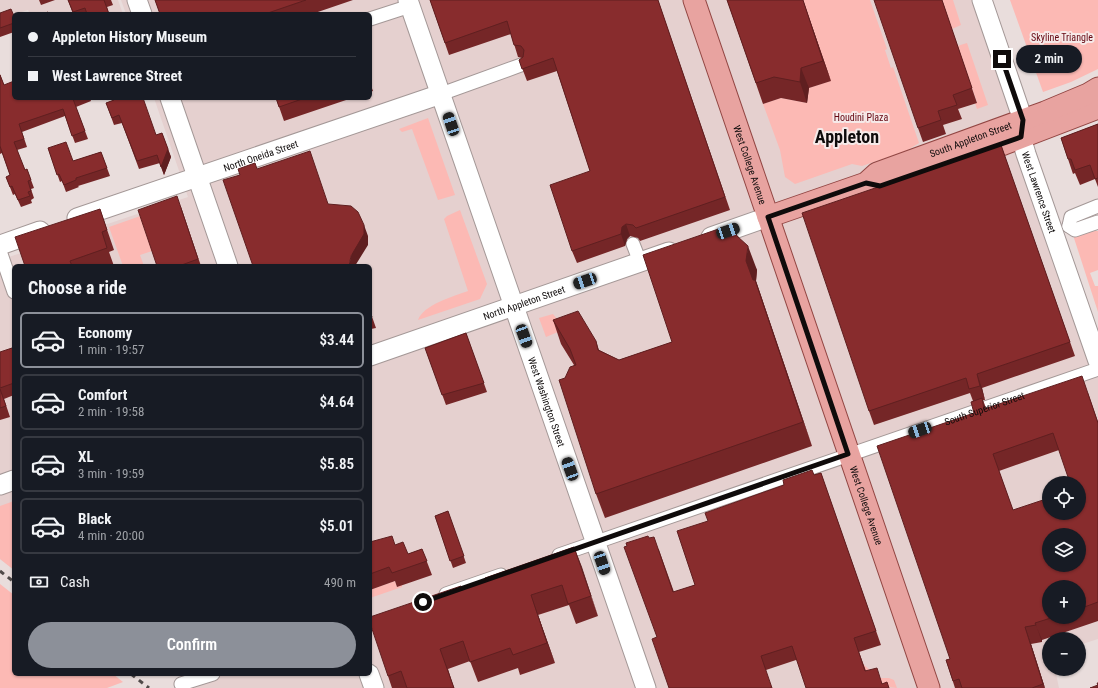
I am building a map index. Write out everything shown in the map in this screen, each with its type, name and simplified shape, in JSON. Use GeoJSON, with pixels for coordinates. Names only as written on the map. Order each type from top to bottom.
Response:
{"type":"FeatureCollection","features":[{"type":"Feature","properties":{"kind":"main road","name":"West College Avenue"},"geometry":{"type":"LineString","coordinates":[[698,1],[768,217],[929,688]]}},
{"type":"Feature","properties":{"kind":"main road","name":"South Appleton Street"},"geometry":{"type":"LineString","coordinates":[[768,217],[866,183],[880,186],[1022,128],[1098,88]]}},
{"type":"Feature","properties":{"kind":"main road","name":"South Appleton Street"},"geometry":{"type":"LineString","coordinates":[[1022,128],[1098,108]]}},
{"type":"Feature","properties":{"kind":"street"},"geometry":{"type":"LineString","coordinates":[[137,0],[141,12]]}},
{"type":"Feature","properties":{"kind":"street","name":"West Lawrence Street"},"geometry":{"type":"LineString","coordinates":[[982,0],[1022,128],[1061,228],[1098,360]]}},
{"type":"Feature","properties":{"kind":"street"},"geometry":{"type":"LineString","coordinates":[[372,18],[409,3]]}},
{"type":"Feature","properties":{"kind":"street","name":"West Washington Street"},"geometry":{"type":"LineString","coordinates":[[409,3],[646,688]]}},
{"type":"Feature","properties":{"kind":"street","name":"North Oneida Street"},"geometry":{"type":"LineString","coordinates":[[0,245],[521,65]]}},
{"type":"Feature","properties":{"kind":"street"},"geometry":{"type":"LineString","coordinates":[[171,100],[227,264]]}},
{"type":"Feature","properties":{"kind":"street"},"geometry":{"type":"LineString","coordinates":[[1061,228],[1071,217],[1098,206]]}},
{"type":"Feature","properties":{"kind":"street","name":"North Appleton Street"},"geometry":{"type":"LineString","coordinates":[[372,355],[768,217]]}},
{"type":"Feature","properties":{"kind":"street"},"geometry":{"type":"LineString","coordinates":[[1061,228],[1075,230],[1098,222]]}},
{"type":"Feature","properties":{"kind":"street"},"geometry":{"type":"LineString","coordinates":[[633,244],[640,262]]}},
{"type":"Feature","properties":{"kind":"street"},"geometry":{"type":"LineString","coordinates":[[0,251],[12,286]]}},
{"type":"Feature","properties":{"kind":"street","name":"South Superior Street"},"geometry":{"type":"LineString","coordinates":[[546,559],[1098,369]]}},
{"type":"Feature","properties":{"kind":"street"},"geometry":{"type":"LineString","coordinates":[[0,485],[12,481]]}},
{"type":"Feature","properties":{"kind":"street"},"geometry":{"type":"LineString","coordinates":[[435,598],[512,571]]}},
{"type":"Feature","properties":{"kind":"street"},"geometry":{"type":"LineString","coordinates":[[183,680],[203,676]]}},
{"type":"Feature","properties":{"kind":"street"},"geometry":{"type":"LineString","coordinates":[[370,676],[374,688]]}},
{"type":"Feature","properties":{"kind":"shaded area"},"geometry":{"type":"Polygon","coordinates":[[[0,0],[118,0],[122,12],[29,12],[28,10],[22,12],[12,12],[12,15],[0,19],[0,0]]]}},
{"type":"Feature","properties":{"kind":"shaded area"},"geometry":{"type":"Polygon","coordinates":[[[121,0],[982,0],[1098,361],[1098,639],[1086,643],[1086,632],[1042,632],[1042,676],[1056,676],[1059,688],[176,688],[188,682],[180,676],[372,676],[372,264],[12,264],[12,568],[0,559],[0,260],[188,197],[155,100],[372,100],[372,12],[125,12],[121,0]]]}},
{"type":"Feature","properties":{"kind":"green space","name":"Houdini Plaza"},"geometry":{"type":"Polygon","coordinates":[[[803,0],[870,0],[887,49],[885,50],[891,68],[893,67],[919,143],[906,151],[862,166],[852,164],[795,184],[785,177],[780,150],[763,104],[781,98],[807,103],[809,88],[830,81],[803,0]]]}},
{"type":"Feature","properties":{"kind":"green space"},"geometry":{"type":"Polygon","coordinates":[[[942,0],[953,0],[961,25],[952,29],[942,0]]]}},
{"type":"Feature","properties":{"kind":"green space","name":"Skyline Triangle"},"geometry":{"type":"Polygon","coordinates":[[[1010,0],[1098,0],[1098,69],[1071,82],[1043,92],[1010,0]]]}},
{"type":"Feature","properties":{"kind":"green space"},"geometry":{"type":"Polygon","coordinates":[[[967,43],[988,105],[977,109],[975,103],[977,102],[957,46],[967,43]]]}},
{"type":"Feature","properties":{"kind":"green space"},"geometry":{"type":"Polygon","coordinates":[[[428,118],[455,195],[438,200],[412,129],[402,132],[399,129],[428,118]]]}},
{"type":"Feature","properties":{"kind":"green space"},"geometry":{"type":"Polygon","coordinates":[[[460,210],[487,284],[480,299],[418,320],[426,310],[432,306],[447,298],[468,291],[444,219],[460,210]]]}},
{"type":"Feature","properties":{"kind":"green space"},"geometry":{"type":"Polygon","coordinates":[[[149,213],[152,251],[140,255],[143,264],[122,264],[109,227],[149,213]]]}},
{"type":"Feature","properties":{"kind":"green space"},"geometry":{"type":"Polygon","coordinates":[[[1098,231],[1098,270],[1090,273],[1095,286],[1098,286],[1098,312],[1073,235],[1098,231]]]}},
{"type":"Feature","properties":{"kind":"green space"},"geometry":{"type":"Polygon","coordinates":[[[553,314],[565,329],[546,337],[539,318],[553,314]]]}},
{"type":"Feature","properties":{"kind":"green space"},"geometry":{"type":"Polygon","coordinates":[[[12,502],[12,568],[0,559],[0,506],[12,502]]]}},
{"type":"Feature","properties":{"kind":"green space"},"geometry":{"type":"Polygon","coordinates":[[[395,581],[397,587],[402,585],[402,587],[372,597],[372,589],[395,581]]]}},
{"type":"Feature","properties":{"kind":"green space"},"geometry":{"type":"Polygon","coordinates":[[[0,584],[12,593],[12,676],[116,676],[123,682],[107,688],[0,688],[0,584]]]}},
{"type":"Feature","properties":{"kind":"green space"},"geometry":{"type":"Polygon","coordinates":[[[859,661],[880,678],[889,678],[894,680],[897,688],[870,685],[859,661]]]}},
{"type":"Feature","properties":{"kind":"building"},"geometry":{"type":"Polygon","coordinates":[[[68,0],[104,0],[108,12],[86,12],[85,8],[73,12],[68,0]]]}},
{"type":"Feature","properties":{"kind":"building"},"geometry":{"type":"Polygon","coordinates":[[[155,0],[306,0],[271,12],[159,12],[155,0]]]}},
{"type":"Feature","properties":{"kind":"building"},"geometry":{"type":"Polygon","coordinates":[[[430,0],[658,0],[725,197],[636,228],[633,225],[626,224],[622,227],[621,234],[572,251],[550,185],[590,171],[553,58],[522,69],[519,60],[523,57],[524,50],[521,46],[514,45],[507,21],[445,43],[430,0]]]}},
{"type":"Feature","properties":{"kind":"building"},"geometry":{"type":"Polygon","coordinates":[[[727,0],[803,0],[823,61],[801,68],[800,82],[774,77],[756,83],[727,0]]]}},
{"type":"Feature","properties":{"kind":"building"},"geometry":{"type":"Polygon","coordinates":[[[874,0],[942,0],[972,88],[953,95],[957,105],[938,111],[941,120],[918,128],[874,0]]]}},
{"type":"Feature","properties":{"kind":"building"},"geometry":{"type":"Polygon","coordinates":[[[11,9],[12,24],[0,28],[0,13],[11,9]]]}},
{"type":"Feature","properties":{"kind":"building"},"geometry":{"type":"Polygon","coordinates":[[[0,75],[4,85],[12,82],[12,100],[73,100],[85,131],[72,136],[63,109],[19,124],[24,139],[14,142],[25,170],[27,169],[31,180],[28,181],[31,191],[28,192],[30,196],[18,200],[12,186],[10,187],[6,177],[10,175],[0,146],[0,75]]]}},
{"type":"Feature","properties":{"kind":"building"},"geometry":{"type":"Polygon","coordinates":[[[114,100],[144,100],[156,135],[162,133],[168,149],[161,167],[157,155],[137,161],[119,115],[112,118],[106,103],[114,100]]]}},
{"type":"Feature","properties":{"kind":"building"},"geometry":{"type":"Polygon","coordinates":[[[277,100],[299,100],[279,107],[277,100]]]}},
{"type":"Feature","properties":{"kind":"building"},"geometry":{"type":"Polygon","coordinates":[[[1098,124],[1098,178],[1095,179],[1090,165],[1075,170],[1071,159],[1068,159],[1061,138],[1098,124]]]}},
{"type":"Feature","properties":{"kind":"building"},"geometry":{"type":"Polygon","coordinates":[[[66,142],[73,161],[101,152],[107,168],[76,178],[76,180],[64,185],[59,174],[57,175],[48,148],[66,142]]]}},
{"type":"Feature","properties":{"kind":"building"},"geometry":{"type":"Polygon","coordinates":[[[1001,145],[1070,342],[977,374],[980,386],[969,389],[966,378],[869,411],[802,213],[1001,145]]]}},
{"type":"Feature","properties":{"kind":"building"},"geometry":{"type":"Polygon","coordinates":[[[310,151],[328,204],[351,206],[358,212],[364,225],[364,234],[351,256],[349,264],[252,264],[223,180],[240,175],[238,169],[255,163],[257,169],[310,151]]]}},
{"type":"Feature","properties":{"kind":"building"},"geometry":{"type":"Polygon","coordinates":[[[177,196],[198,259],[184,264],[156,264],[138,210],[177,196]]]}},
{"type":"Feature","properties":{"kind":"building"},"geometry":{"type":"Polygon","coordinates":[[[100,209],[107,230],[102,232],[107,248],[70,261],[71,264],[24,264],[15,237],[100,209]]]}},
{"type":"Feature","properties":{"kind":"building"},"geometry":{"type":"Polygon","coordinates":[[[733,224],[737,236],[748,246],[746,261],[753,280],[755,280],[803,422],[596,494],[559,380],[565,378],[570,367],[576,365],[570,349],[553,320],[578,311],[596,341],[598,350],[619,360],[672,342],[643,255],[733,224]]]}},
{"type":"Feature","properties":{"kind":"building"},"geometry":{"type":"Polygon","coordinates":[[[466,333],[484,383],[442,395],[425,348],[466,333]]]}},
{"type":"Feature","properties":{"kind":"building"},"geometry":{"type":"Polygon","coordinates":[[[12,348],[12,384],[0,388],[0,352],[12,348]]]}},
{"type":"Feature","properties":{"kind":"building"},"geometry":{"type":"Polygon","coordinates":[[[1082,376],[1098,423],[1098,602],[1086,606],[1086,580],[1042,580],[1042,621],[1035,623],[1036,625],[1025,627],[1043,684],[1032,688],[962,688],[959,679],[953,681],[946,660],[950,659],[877,446],[974,413],[971,402],[982,398],[984,409],[1082,376]]]}},
{"type":"Feature","properties":{"kind":"building"},"geometry":{"type":"Polygon","coordinates":[[[0,389],[6,406],[0,408],[0,389]]]}},
{"type":"Feature","properties":{"kind":"building"},"geometry":{"type":"Polygon","coordinates":[[[812,470],[814,475],[821,473],[876,631],[854,638],[865,671],[877,668],[882,684],[887,682],[889,688],[806,688],[792,646],[761,656],[772,688],[669,688],[652,639],[657,637],[624,547],[627,546],[626,543],[648,536],[649,538],[654,537],[673,592],[695,585],[677,531],[708,521],[705,513],[784,485],[783,480],[812,470]]]}},
{"type":"Feature","properties":{"kind":"building"},"geometry":{"type":"Polygon","coordinates":[[[448,511],[464,556],[450,561],[435,516],[448,511]]]}},
{"type":"Feature","properties":{"kind":"building"},"geometry":{"type":"Polygon","coordinates":[[[392,536],[395,545],[403,542],[408,554],[422,549],[427,561],[392,573],[389,567],[372,573],[372,541],[392,536]]]}},
{"type":"Feature","properties":{"kind":"building"},"geometry":{"type":"Polygon","coordinates":[[[574,547],[591,596],[568,604],[562,585],[531,595],[547,643],[513,655],[510,648],[470,662],[463,641],[440,649],[454,688],[407,688],[401,671],[388,676],[372,629],[372,616],[461,586],[463,589],[486,581],[485,578],[574,547]]]}},
{"type":"Feature","properties":{"kind":"building"},"geometry":{"type":"Polygon","coordinates":[[[1098,685],[1098,688],[1090,688],[1098,685]]]}},
{"type":"Feature","properties":{"kind":"railway"},"geometry":{"type":"LineString","coordinates":[[0,571],[12,580]]}},
{"type":"Feature","properties":{"kind":"railway"},"geometry":{"type":"LineString","coordinates":[[134,676],[149,688]]}},
{"type":"Feature","properties":{"kind":"district","name":"Appleton"},"geometry":{"type":"Point","coordinates":[847,137]}},
{"type":"Feature","properties":{"kind":"route"},"geometry":{"type":"LineString","coordinates":[[423,602],[848,454],[768,217],[866,183],[880,186],[1021,137],[1023,120],[1002,59]]}}]}
